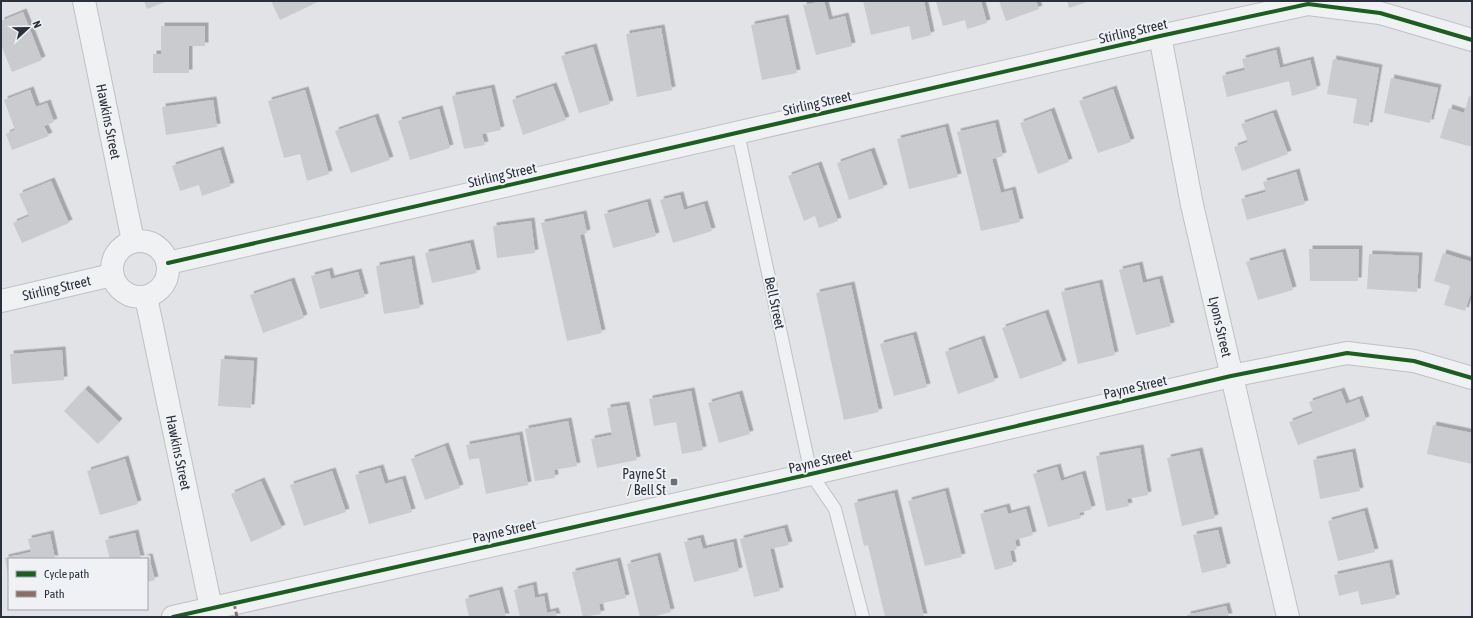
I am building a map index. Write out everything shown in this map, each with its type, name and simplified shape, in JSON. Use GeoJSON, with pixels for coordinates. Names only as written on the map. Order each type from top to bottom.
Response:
{"type":"FeatureCollection","features":[{"type":"Feature","properties":{"kind":"street","name":"Hawkins Street"},"geometry":{"type":"LineString","coordinates":[[84,1],[133,241]]}},
{"type":"Feature","properties":{"kind":"street","name":"Stirling Street"},"geometry":{"type":"LineString","coordinates":[[168,263],[1160,36],[1308,4],[1380,13],[1472,40]]}},
{"type":"Feature","properties":{"kind":"street","name":"Lyons Street"},"geometry":{"type":"LineString","coordinates":[[1160,36],[1192,205],[1288,617]]}},
{"type":"Feature","properties":{"kind":"street"},"geometry":{"type":"LineString","coordinates":[[133,241],[151,243],[162,251],[168,263],[166,280],[161,288],[146,297],[137,298],[121,291],[115,284],[112,275],[114,258],[118,250],[133,241]]}},
{"type":"Feature","properties":{"kind":"street","name":"Stirling Street"},"geometry":{"type":"LineString","coordinates":[[1,300],[112,275]]}},
{"type":"Feature","properties":{"kind":"street","name":"Hawkins Street"},"geometry":{"type":"LineString","coordinates":[[146,297],[210,608]]}},
{"type":"Feature","properties":{"kind":"street","name":"Payne Street"},"geometry":{"type":"LineString","coordinates":[[173,617],[811,474],[1231,376],[1347,353],[1414,361],[1472,378]]}},
{"type":"Feature","properties":{"kind":"lane","name":"Bell Street"},"geometry":{"type":"LineString","coordinates":[[738,133],[811,474]]}},
{"type":"Feature","properties":{"kind":"lane"},"geometry":{"type":"LineString","coordinates":[[811,474],[835,509],[863,617]]}},
{"type":"Feature","properties":{"kind":"building"},"geometry":{"type":"Polygon","coordinates":[[[144,1],[168,1],[147,9],[144,1]]]}},
{"type":"Feature","properties":{"kind":"building"},"geometry":{"type":"Polygon","coordinates":[[[271,1],[320,1],[280,20],[271,1]]]}},
{"type":"Feature","properties":{"kind":"building"},"geometry":{"type":"Polygon","coordinates":[[[824,1],[829,20],[845,16],[852,46],[816,55],[803,5],[824,1]]]}},
{"type":"Feature","properties":{"kind":"building"},"geometry":{"type":"Polygon","coordinates":[[[863,1],[924,1],[931,35],[912,40],[909,26],[871,35],[863,1]]]}},
{"type":"Feature","properties":{"kind":"building"},"geometry":{"type":"Polygon","coordinates":[[[981,1],[987,23],[967,29],[965,20],[943,26],[936,2],[981,1]]]}},
{"type":"Feature","properties":{"kind":"building"},"geometry":{"type":"Polygon","coordinates":[[[999,1],[1036,1],[1039,9],[1006,21],[999,1]]]}},
{"type":"Feature","properties":{"kind":"building"},"geometry":{"type":"Polygon","coordinates":[[[1067,1],[1090,1],[1069,8],[1067,1]]]}},
{"type":"Feature","properties":{"kind":"building"},"geometry":{"type":"Polygon","coordinates":[[[23,12],[42,60],[12,72],[1,45],[1,21],[23,12]]]}},
{"type":"Feature","properties":{"kind":"building"},"geometry":{"type":"Polygon","coordinates":[[[785,18],[797,73],[762,80],[751,25],[785,18]]]}},
{"type":"Feature","properties":{"kind":"building"},"geometry":{"type":"Polygon","coordinates":[[[161,26],[205,26],[205,46],[189,46],[189,73],[153,73],[153,54],[161,54],[161,26]]]}},
{"type":"Feature","properties":{"kind":"building"},"geometry":{"type":"Polygon","coordinates":[[[661,28],[672,90],[637,97],[626,34],[661,28]]]}},
{"type":"Feature","properties":{"kind":"building"},"geometry":{"type":"Polygon","coordinates":[[[593,47],[610,104],[579,113],[561,56],[593,47]]]}},
{"type":"Feature","properties":{"kind":"building"},"geometry":{"type":"Polygon","coordinates":[[[1276,50],[1280,68],[1310,60],[1317,89],[1292,96],[1289,81],[1227,97],[1222,76],[1245,70],[1242,59],[1276,50]]]}},
{"type":"Feature","properties":{"kind":"building"},"geometry":{"type":"Polygon","coordinates":[[[1333,59],[1379,68],[1369,126],[1353,123],[1357,99],[1327,94],[1333,59]]]}},
{"type":"Feature","properties":{"kind":"building"},"geometry":{"type":"Polygon","coordinates":[[[1391,78],[1438,88],[1430,123],[1384,113],[1391,78]]]}},
{"type":"Feature","properties":{"kind":"building"},"geometry":{"type":"Polygon","coordinates":[[[553,86],[566,120],[523,135],[512,100],[553,86]]]}},
{"type":"Feature","properties":{"kind":"building"},"geometry":{"type":"Polygon","coordinates":[[[491,88],[501,130],[482,134],[485,145],[464,149],[452,96],[491,88]]]}},
{"type":"Feature","properties":{"kind":"building"},"geometry":{"type":"Polygon","coordinates":[[[1113,89],[1131,142],[1098,153],[1079,101],[1113,89]]]}},
{"type":"Feature","properties":{"kind":"building"},"geometry":{"type":"Polygon","coordinates":[[[30,90],[36,107],[47,103],[54,122],[44,126],[49,136],[12,150],[6,134],[15,130],[4,100],[30,90]]]}},
{"type":"Feature","properties":{"kind":"building"},"geometry":{"type":"Polygon","coordinates":[[[305,90],[329,174],[307,181],[300,154],[284,158],[268,101],[305,90]]]}},
{"type":"Feature","properties":{"kind":"building"},"geometry":{"type":"Polygon","coordinates":[[[1469,96],[1472,97],[1472,147],[1440,138],[1449,108],[1464,113],[1469,96]]]}},
{"type":"Feature","properties":{"kind":"building"},"geometry":{"type":"Polygon","coordinates":[[[213,100],[217,127],[166,135],[162,107],[213,100]]]}},
{"type":"Feature","properties":{"kind":"building"},"geometry":{"type":"Polygon","coordinates":[[[439,109],[450,148],[410,160],[398,121],[439,109]]]}},
{"type":"Feature","properties":{"kind":"building"},"geometry":{"type":"Polygon","coordinates":[[[1051,111],[1069,162],[1038,174],[1020,123],[1051,111]]]}},
{"type":"Feature","properties":{"kind":"building"},"geometry":{"type":"Polygon","coordinates":[[[1273,113],[1288,154],[1242,171],[1234,147],[1248,142],[1241,124],[1273,113]]]}},
{"type":"Feature","properties":{"kind":"building"},"geometry":{"type":"Polygon","coordinates":[[[375,117],[390,160],[351,173],[335,131],[375,117]]]}},
{"type":"Feature","properties":{"kind":"building"},"geometry":{"type":"Polygon","coordinates":[[[995,123],[1003,156],[992,159],[1001,193],[1012,190],[1020,222],[981,231],[957,132],[995,123]]]}},
{"type":"Feature","properties":{"kind":"building"},"geometry":{"type":"Polygon","coordinates":[[[945,127],[958,177],[909,189],[897,139],[945,127]]]}},
{"type":"Feature","properties":{"kind":"building"},"geometry":{"type":"Polygon","coordinates":[[[220,150],[231,186],[202,196],[199,185],[180,191],[172,166],[220,150]]]}},
{"type":"Feature","properties":{"kind":"building"},"geometry":{"type":"Polygon","coordinates":[[[871,151],[884,188],[849,200],[837,163],[871,151]]]}},
{"type":"Feature","properties":{"kind":"building"},"geometry":{"type":"Polygon","coordinates":[[[818,165],[838,221],[819,228],[815,216],[804,221],[788,176],[818,165]]]}},
{"type":"Feature","properties":{"kind":"building"},"geometry":{"type":"Polygon","coordinates":[[[1296,172],[1305,204],[1247,220],[1241,199],[1266,192],[1263,182],[1296,172]]]}},
{"type":"Feature","properties":{"kind":"building"},"geometry":{"type":"Polygon","coordinates":[[[51,181],[69,223],[22,243],[13,223],[29,216],[19,194],[51,181]]]}},
{"type":"Feature","properties":{"kind":"building"},"geometry":{"type":"Polygon","coordinates":[[[680,195],[684,210],[704,204],[712,231],[673,243],[660,200],[680,195]]]}},
{"type":"Feature","properties":{"kind":"building"},"geometry":{"type":"Polygon","coordinates":[[[647,202],[656,236],[613,248],[604,214],[647,202]]]}},
{"type":"Feature","properties":{"kind":"building"},"geometry":{"type":"Polygon","coordinates":[[[583,214],[587,233],[580,235],[602,333],[567,341],[541,223],[583,214]]]}},
{"type":"Feature","properties":{"kind":"building"},"geometry":{"type":"Polygon","coordinates":[[[531,221],[535,253],[497,258],[493,226],[531,221]]]}},
{"type":"Feature","properties":{"kind":"building"},"geometry":{"type":"Polygon","coordinates":[[[470,243],[477,273],[432,283],[425,253],[470,243]]]}},
{"type":"Feature","properties":{"kind":"building"},"geometry":{"type":"Polygon","coordinates":[[[1309,249],[1359,249],[1358,281],[1310,281],[1309,249]]]}},
{"type":"Feature","properties":{"kind":"building"},"geometry":{"type":"Polygon","coordinates":[[[1282,252],[1293,290],[1258,300],[1246,262],[1282,252]]]}},
{"type":"Feature","properties":{"kind":"building"},"geometry":{"type":"Polygon","coordinates":[[[1443,253],[1472,262],[1472,290],[1465,311],[1444,305],[1450,286],[1434,281],[1443,253]]]}},
{"type":"Feature","properties":{"kind":"building"},"geometry":{"type":"Polygon","coordinates":[[[1369,254],[1419,256],[1417,292],[1367,289],[1369,254]]]}},
{"type":"Feature","properties":{"kind":"building"},"geometry":{"type":"Polygon","coordinates":[[[411,259],[420,308],[384,314],[376,266],[411,259]]]}},
{"type":"Feature","properties":{"kind":"building"},"geometry":{"type":"Polygon","coordinates":[[[1139,265],[1143,283],[1159,279],[1171,326],[1136,335],[1119,270],[1139,265]]]}},
{"type":"Feature","properties":{"kind":"building"},"geometry":{"type":"Polygon","coordinates":[[[329,271],[331,279],[358,272],[365,297],[320,309],[311,276],[329,271]]]}},
{"type":"Feature","properties":{"kind":"building"},"geometry":{"type":"Polygon","coordinates":[[[291,281],[304,318],[263,333],[250,295],[291,281]]]}},
{"type":"Feature","properties":{"kind":"building"},"geometry":{"type":"Polygon","coordinates":[[[1099,283],[1115,355],[1078,364],[1061,292],[1099,283]]]}},
{"type":"Feature","properties":{"kind":"building"},"geometry":{"type":"Polygon","coordinates":[[[851,285],[879,412],[844,420],[816,293],[851,285]]]}},
{"type":"Feature","properties":{"kind":"building"},"geometry":{"type":"Polygon","coordinates":[[[1045,313],[1063,364],[1020,379],[1002,328],[1045,313]]]}},
{"type":"Feature","properties":{"kind":"building"},"geometry":{"type":"Polygon","coordinates":[[[913,335],[927,387],[894,396],[880,344],[913,335]]]}},
{"type":"Feature","properties":{"kind":"building"},"geometry":{"type":"Polygon","coordinates":[[[981,339],[995,381],[958,394],[945,352],[981,339]]]}},
{"type":"Feature","properties":{"kind":"building"},"geometry":{"type":"Polygon","coordinates":[[[62,350],[64,380],[12,384],[10,354],[62,350]]]}},
{"type":"Feature","properties":{"kind":"building"},"geometry":{"type":"Polygon","coordinates":[[[221,359],[254,361],[251,408],[218,406],[221,359]]]}},
{"type":"Feature","properties":{"kind":"building"},"geometry":{"type":"Polygon","coordinates":[[[85,389],[119,422],[98,444],[64,411],[85,389]]]}},
{"type":"Feature","properties":{"kind":"building"},"geometry":{"type":"Polygon","coordinates":[[[691,391],[703,450],[682,454],[676,422],[654,426],[649,399],[691,391]]]}},
{"type":"Feature","properties":{"kind":"building"},"geometry":{"type":"Polygon","coordinates":[[[1341,391],[1346,404],[1359,399],[1366,420],[1298,445],[1289,422],[1313,413],[1309,402],[1341,391]]]}},
{"type":"Feature","properties":{"kind":"building"},"geometry":{"type":"Polygon","coordinates":[[[739,394],[750,434],[719,443],[708,403],[739,394]]]}},
{"type":"Feature","properties":{"kind":"building"},"geometry":{"type":"Polygon","coordinates":[[[626,405],[637,460],[597,468],[591,439],[612,435],[607,408],[626,405]]]}},
{"type":"Feature","properties":{"kind":"building"},"geometry":{"type":"Polygon","coordinates":[[[568,421],[577,466],[554,470],[555,478],[535,481],[525,429],[568,421]]]}},
{"type":"Feature","properties":{"kind":"building"},"geometry":{"type":"Polygon","coordinates":[[[1433,425],[1472,433],[1472,464],[1427,454],[1433,425]]]}},
{"type":"Feature","properties":{"kind":"building"},"geometry":{"type":"Polygon","coordinates":[[[519,435],[528,485],[486,494],[479,458],[469,460],[466,445],[519,435]]]}},
{"type":"Feature","properties":{"kind":"building"},"geometry":{"type":"Polygon","coordinates":[[[445,446],[460,488],[425,500],[411,459],[445,446]]]}},
{"type":"Feature","properties":{"kind":"building"},"geometry":{"type":"Polygon","coordinates":[[[1140,448],[1148,495],[1127,499],[1129,506],[1106,511],[1096,456],[1140,448]]]}},
{"type":"Feature","properties":{"kind":"building"},"geometry":{"type":"Polygon","coordinates":[[[1199,451],[1215,518],[1182,526],[1167,458],[1199,451]]]}},
{"type":"Feature","properties":{"kind":"building"},"geometry":{"type":"Polygon","coordinates":[[[1352,452],[1360,491],[1320,499],[1313,460],[1352,452]]]}},
{"type":"Feature","properties":{"kind":"building"},"geometry":{"type":"Polygon","coordinates":[[[125,459],[138,504],[100,515],[87,471],[125,459]]]}},
{"type":"Feature","properties":{"kind":"building"},"geometry":{"type":"Polygon","coordinates":[[[1057,467],[1061,481],[1082,474],[1092,509],[1079,513],[1081,518],[1048,527],[1033,474],[1057,467]]]}},
{"type":"Feature","properties":{"kind":"building"},"geometry":{"type":"Polygon","coordinates":[[[380,468],[385,484],[402,479],[412,512],[369,524],[355,475],[380,468]]]}},
{"type":"Feature","properties":{"kind":"building"},"geometry":{"type":"Polygon","coordinates":[[[332,471],[346,512],[304,526],[290,485],[332,471]]]}},
{"type":"Feature","properties":{"kind":"building"},"geometry":{"type":"Polygon","coordinates":[[[261,481],[282,528],[251,542],[231,494],[261,481]]]}},
{"type":"Feature","properties":{"kind":"building"},"geometry":{"type":"Polygon","coordinates":[[[945,491],[962,557],[925,566],[908,501],[945,491]]]}},
{"type":"Feature","properties":{"kind":"building"},"geometry":{"type":"Polygon","coordinates":[[[894,493],[924,617],[885,617],[868,545],[864,546],[854,503],[894,493]]]}},
{"type":"Feature","properties":{"kind":"building"},"geometry":{"type":"Polygon","coordinates":[[[1006,507],[1008,514],[1026,509],[1033,535],[1015,540],[1017,549],[1010,551],[1013,565],[995,570],[980,514],[1006,507]]]}},
{"type":"Feature","properties":{"kind":"building"},"geometry":{"type":"Polygon","coordinates":[[[1364,511],[1375,552],[1338,561],[1328,521],[1364,511]]]}},
{"type":"Feature","properties":{"kind":"building"},"geometry":{"type":"Polygon","coordinates":[[[784,528],[789,545],[770,549],[780,591],[754,597],[740,539],[784,528]]]}},
{"type":"Feature","properties":{"kind":"building"},"geometry":{"type":"Polygon","coordinates":[[[1218,530],[1227,567],[1202,573],[1193,535],[1218,530]]]}},
{"type":"Feature","properties":{"kind":"building"},"geometry":{"type":"Polygon","coordinates":[[[135,533],[141,558],[110,558],[105,540],[135,533]]]}},
{"type":"Feature","properties":{"kind":"building"},"geometry":{"type":"Polygon","coordinates":[[[50,534],[55,558],[8,558],[8,574],[5,558],[31,552],[28,539],[50,534]]]}},
{"type":"Feature","properties":{"kind":"building"},"geometry":{"type":"Polygon","coordinates":[[[700,538],[703,549],[733,542],[739,571],[694,582],[684,542],[700,538]]]}},
{"type":"Feature","properties":{"kind":"building"},"geometry":{"type":"Polygon","coordinates":[[[657,556],[671,612],[652,617],[640,617],[627,564],[657,556]]]}},
{"type":"Feature","properties":{"kind":"building"},"geometry":{"type":"Polygon","coordinates":[[[149,557],[155,580],[148,582],[148,558],[142,558],[149,557]]]}},
{"type":"Feature","properties":{"kind":"building"},"geometry":{"type":"Polygon","coordinates":[[[617,561],[626,598],[599,604],[601,614],[583,617],[572,572],[617,561]]]}},
{"type":"Feature","properties":{"kind":"building"},"geometry":{"type":"Polygon","coordinates":[[[1389,563],[1396,598],[1361,605],[1358,591],[1339,596],[1334,575],[1389,563]]]}},
{"type":"Feature","properties":{"kind":"building"},"geometry":{"type":"Polygon","coordinates":[[[533,585],[535,598],[544,596],[547,613],[555,611],[557,617],[520,617],[514,590],[533,585]]]}},
{"type":"Feature","properties":{"kind":"building"},"geometry":{"type":"Polygon","coordinates":[[[499,590],[506,617],[469,617],[465,599],[499,590]]]}},
{"type":"Feature","properties":{"kind":"building"},"geometry":{"type":"Polygon","coordinates":[[[1226,606],[1229,617],[1187,617],[1187,615],[1226,606]]]}},
{"type":"Feature","properties":{"kind":"marked path"},"geometry":{"type":"LineString","coordinates":[[234,603],[237,617]]}},
{"type":"Feature","properties":{"kind":"cycle path"},"geometry":{"type":"LineString","coordinates":[[168,263],[1160,36],[1308,4],[1380,13],[1472,40]]}},
{"type":"Feature","properties":{"kind":"cycle path"},"geometry":{"type":"LineString","coordinates":[[173,617],[811,474],[1231,376],[1347,353],[1414,361],[1472,378]]}},
{"type":"Feature","properties":{"kind":"place","name":"Payne St / Bell St"},"geometry":{"type":"Point","coordinates":[674,482]}}]}
